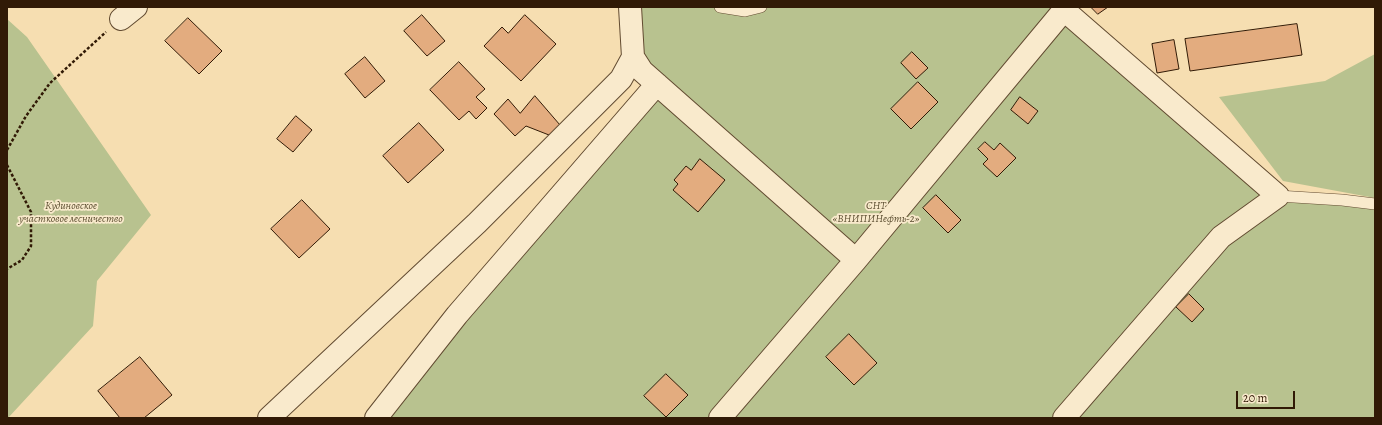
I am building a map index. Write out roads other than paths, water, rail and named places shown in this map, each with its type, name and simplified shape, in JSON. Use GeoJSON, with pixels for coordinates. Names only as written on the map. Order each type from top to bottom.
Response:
{"type":"FeatureCollection","features":[{"type":"Feature","properties":{"kind":"street"},"geometry":{"type":"LineString","coordinates":[[630,7],[633,57],[642,71],[856,260]]}},
{"type":"Feature","properties":{"kind":"street"},"geometry":{"type":"LineString","coordinates":[[720,418],[856,260],[1064,10],[1278,196],[1222,237],[1064,418]]}},
{"type":"Feature","properties":{"kind":"street"},"geometry":{"type":"LineString","coordinates":[[270,418],[477,223],[621,79],[633,57]]}},
{"type":"Feature","properties":{"kind":"street"},"geometry":{"type":"LineString","coordinates":[[376,418],[457,315],[657,84]]}},
{"type":"Feature","properties":{"kind":"lane"},"geometry":{"type":"LineString","coordinates":[[720,7],[745,11],[761,7]]}},
{"type":"Feature","properties":{"kind":"lane"},"geometry":{"type":"LineString","coordinates":[[1278,196],[1342,200],[1375,204]]}},
{"type":"Feature","properties":{"kind":"park label","name":"Кудиновское участковое лесничество"},"geometry":{"type":"Point","coordinates":[71,212]}},
{"type":"Feature","properties":{"kind":"park label","name":"СНТ «ВНИПИНефть-2»"},"geometry":{"type":"Point","coordinates":[876,212]}}]}
